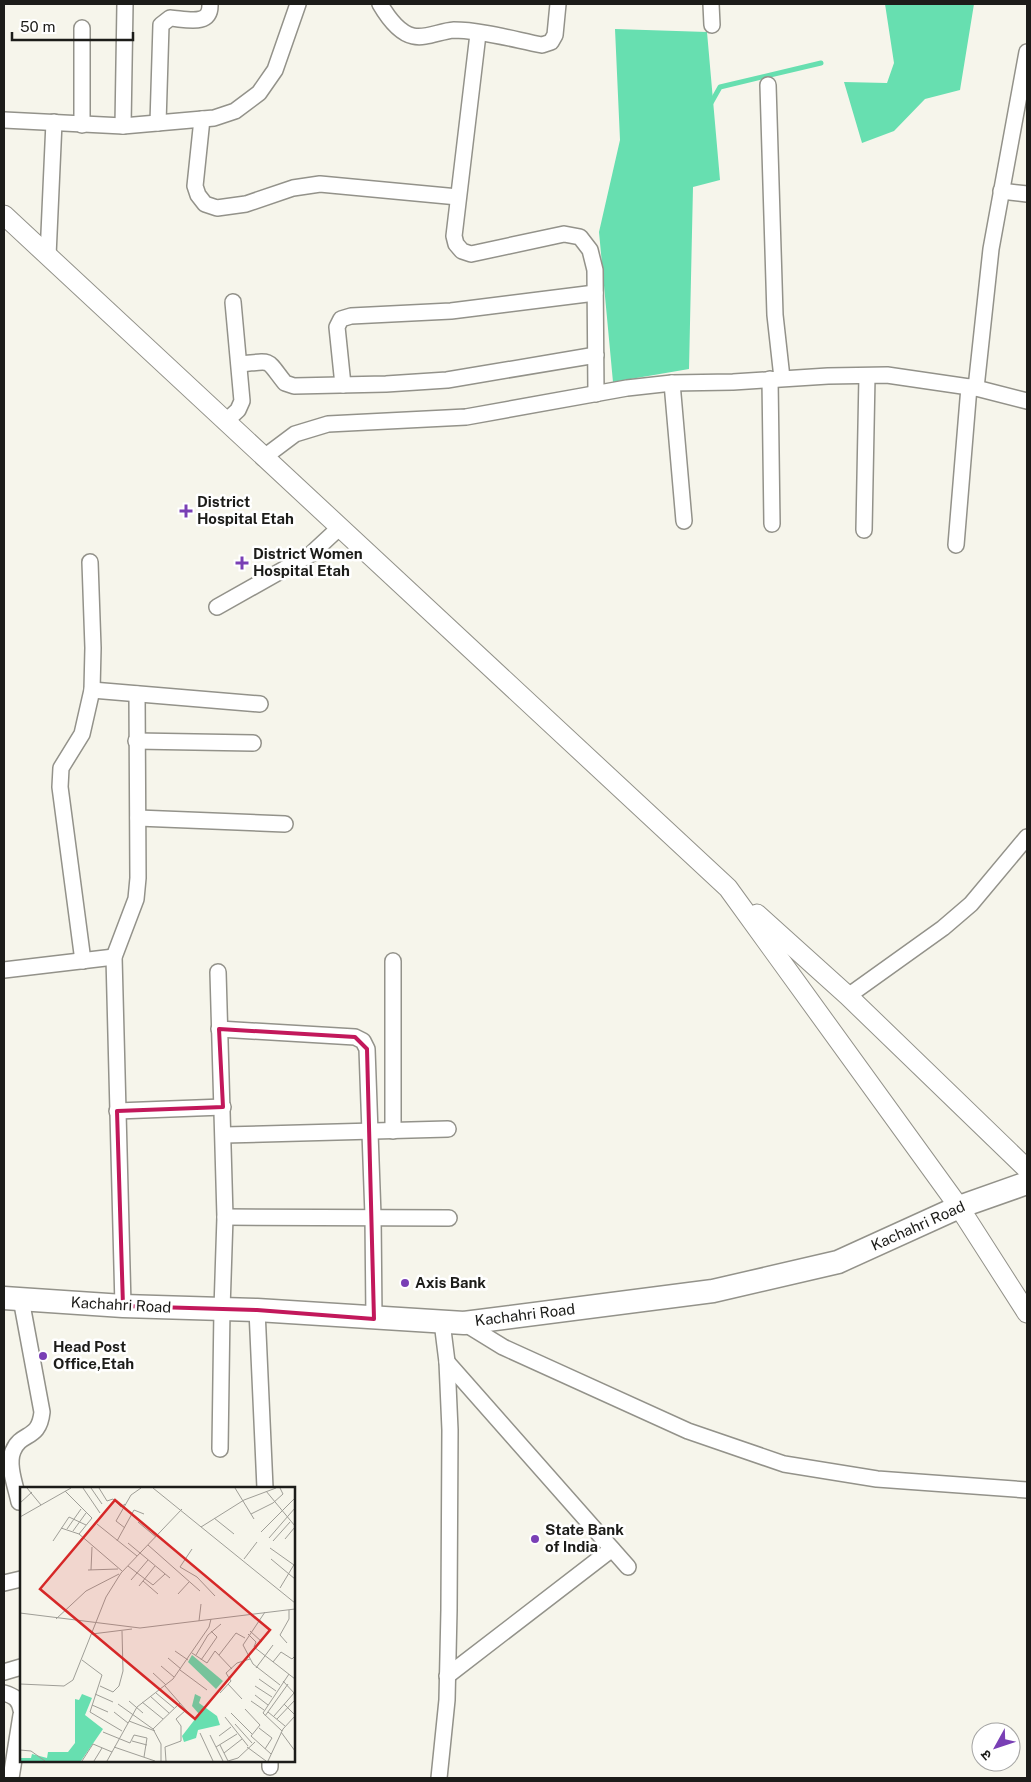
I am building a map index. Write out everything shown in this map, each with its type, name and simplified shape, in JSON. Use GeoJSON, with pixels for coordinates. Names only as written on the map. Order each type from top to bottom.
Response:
{"type":"FeatureCollection","features":[{"type":"Feature","properties":{"kind":"main road","name":"Kachahri Road"},"geometry":{"type":"LineString","coordinates":[[12,1299],[123,1306],[257,1310],[374,1319],[464,1323],[713,1291],[838,1262],[959,1206],[1027,1183]]}},
{"type":"Feature","properties":{"kind":"street"},"geometry":{"type":"LineString","coordinates":[[123,126],[125,4]]}},
{"type":"Feature","properties":{"kind":"street"},"geometry":{"type":"LineString","coordinates":[[158,122],[161,25],[170,18],[203,19],[208,16],[210,4]]}},
{"type":"Feature","properties":{"kind":"street"},"geometry":{"type":"LineString","coordinates":[[4,120],[123,126],[202,119],[235,110],[259,93],[275,70],[298,4]]}},
{"type":"Feature","properties":{"kind":"street"},"geometry":{"type":"LineString","coordinates":[[380,4],[385,13],[399,28],[411,36],[426,36],[438,32],[456,30],[542,45],[551,42],[555,35],[558,4]]}},
{"type":"Feature","properties":{"kind":"street"},"geometry":{"type":"LineString","coordinates":[[711,4],[712,25]]}},
{"type":"Feature","properties":{"kind":"street"},"geometry":{"type":"LineString","coordinates":[[82,28],[82,125]]}},
{"type":"Feature","properties":{"kind":"street"},"geometry":{"type":"LineString","coordinates":[[478,34],[458,197],[454,236],[456,244],[462,251],[471,254],[564,234],[580,237],[590,250],[595,270],[596,394]]}},
{"type":"Feature","properties":{"kind":"street"},"geometry":{"type":"LineString","coordinates":[[956,545],[972,387],[991,249],[1001,191],[1022,111],[1027,52]]}},
{"type":"Feature","properties":{"kind":"street"},"geometry":{"type":"LineString","coordinates":[[768,86],[776,379],[772,524]]}},
{"type":"Feature","properties":{"kind":"street"},"geometry":{"type":"LineString","coordinates":[[202,119],[196,186],[198,195],[205,204],[217,208],[246,204],[293,188],[320,184],[458,197]]}},
{"type":"Feature","properties":{"kind":"street"},"geometry":{"type":"LineString","coordinates":[[48,256],[54,122]]}},
{"type":"Feature","properties":{"kind":"street"},"geometry":{"type":"LineString","coordinates":[[1001,191],[1027,194]]}},
{"type":"Feature","properties":{"kind":"street"},"geometry":{"type":"LineString","coordinates":[[4,215],[263,458],[728,888],[848,996],[1027,1170]]}},
{"type":"Feature","properties":{"kind":"street"},"geometry":{"type":"LineString","coordinates":[[343,385],[337,327],[341,319],[351,316],[451,311],[595,293]]}},
{"type":"Feature","properties":{"kind":"street"},"geometry":{"type":"LineString","coordinates":[[225,422],[238,410],[242,401],[234,302]]}},
{"type":"Feature","properties":{"kind":"street"},"geometry":{"type":"LineString","coordinates":[[240,364],[267,362],[273,366],[285,383],[294,386],[343,385],[447,380],[596,355]]}},
{"type":"Feature","properties":{"kind":"street"},"geometry":{"type":"LineString","coordinates":[[263,458],[295,434],[328,424],[466,417],[627,388],[672,383],[887,375],[972,387],[1027,401]]}},
{"type":"Feature","properties":{"kind":"street"},"geometry":{"type":"LineString","coordinates":[[864,530],[867,376]]}},
{"type":"Feature","properties":{"kind":"street"},"geometry":{"type":"LineString","coordinates":[[672,383],[684,521]]}},
{"type":"Feature","properties":{"kind":"street"},"geometry":{"type":"LineString","coordinates":[[217,607],[311,554],[339,528]]}},
{"type":"Feature","properties":{"kind":"street"},"geometry":{"type":"LineString","coordinates":[[83,961],[60,787],[61,768],[82,734],[92,690],[93,648],[90,562]]}},
{"type":"Feature","properties":{"kind":"street"},"geometry":{"type":"LineString","coordinates":[[92,690],[260,704]]}},
{"type":"Feature","properties":{"kind":"street"},"geometry":{"type":"LineString","coordinates":[[123,1306],[114,957],[136,899],[138,818],[137,694]]}},
{"type":"Feature","properties":{"kind":"street"},"geometry":{"type":"LineString","coordinates":[[136,741],[253,743]]}},
{"type":"Feature","properties":{"kind":"street"},"geometry":{"type":"LineString","coordinates":[[138,818],[285,824]]}},
{"type":"Feature","properties":{"kind":"street"},"geometry":{"type":"LineString","coordinates":[[848,996],[943,928],[971,904],[1027,837]]}},
{"type":"Feature","properties":{"kind":"street"},"geometry":{"type":"LineString","coordinates":[[728,888],[959,1206],[1027,1312]]}},
{"type":"Feature","properties":{"kind":"street"},"geometry":{"type":"LineString","coordinates":[[4,970],[114,957]]}},
{"type":"Feature","properties":{"kind":"street"},"geometry":{"type":"LineString","coordinates":[[392,1131],[393,961]]}},
{"type":"Feature","properties":{"kind":"street"},"geometry":{"type":"LineString","coordinates":[[218,972],[225,1217],[220,1448]]}},
{"type":"Feature","properties":{"kind":"street"},"geometry":{"type":"LineString","coordinates":[[219,1029],[355,1037],[363,1041],[367,1049],[368,1132],[374,1216],[374,1319]]}},
{"type":"Feature","properties":{"kind":"street"},"geometry":{"type":"LineString","coordinates":[[117,1112],[223,1107]]}},
{"type":"Feature","properties":{"kind":"street"},"geometry":{"type":"LineString","coordinates":[[224,1135],[448,1129]]}},
{"type":"Feature","properties":{"kind":"street"},"geometry":{"type":"LineString","coordinates":[[225,1217],[374,1216],[449,1218]]}},
{"type":"Feature","properties":{"kind":"street"},"geometry":{"type":"LineString","coordinates":[[12,1299],[42,1412],[40,1425],[33,1434],[20,1441],[13,1450],[11,1462],[19,1502]]}},
{"type":"Feature","properties":{"kind":"street"},"geometry":{"type":"LineString","coordinates":[[257,1310],[265,1487]]}},
{"type":"Feature","properties":{"kind":"street"},"geometry":{"type":"LineString","coordinates":[[439,1778],[447,1676],[450,1430],[447,1362],[442,1322]]}},
{"type":"Feature","properties":{"kind":"street"},"geometry":{"type":"LineString","coordinates":[[464,1323],[503,1348],[688,1431],[784,1464],[877,1479],[1027,1490]]}},
{"type":"Feature","properties":{"kind":"street"},"geometry":{"type":"LineString","coordinates":[[447,1362],[628,1567]]}},
{"type":"Feature","properties":{"kind":"street"},"geometry":{"type":"LineString","coordinates":[[447,1676],[612,1550]]}},
{"type":"Feature","properties":{"kind":"street"},"geometry":{"type":"LineString","coordinates":[[4,1583],[20,1579]]}},
{"type":"Feature","properties":{"kind":"street"},"geometry":{"type":"LineString","coordinates":[[4,1672],[20,1667]]}},
{"type":"Feature","properties":{"kind":"street"},"geometry":{"type":"LineString","coordinates":[[4,1693],[13,1696],[20,1702]]}},
{"type":"Feature","properties":{"kind":"street"},"geometry":{"type":"LineString","coordinates":[[11,1778],[20,1721]]}},
{"type":"Feature","properties":{"kind":"highlighted area"},"geometry":{"type":"Polygon","coordinates":[[[219,1029],[355,1037],[367,1049],[374,1319],[257,1310],[123,1306],[117,1111],[223,1107],[219,1029]]]}},
{"type":"Feature","properties":{"kind":"shaded area"},"geometry":{"type":"Polygon","coordinates":[[[885,4],[974,4],[960,90],[925,99],[894,131],[862,143],[844,82],[887,83],[894,63],[885,4]]]}},
{"type":"Feature","properties":{"kind":"shaded area"},"geometry":{"type":"Polygon","coordinates":[[[615,29],[707,32],[720,180],[693,187],[689,369],[613,382],[599,232],[620,140],[615,29]]]}},
{"type":"Feature","properties":{"kind":"waterway"},"geometry":{"type":"LineString","coordinates":[[711,103],[720,87],[821,63]]}},
{"type":"Feature","properties":{"kind":"place","name":"District Hospital Etah"},"geometry":{"type":"Point","coordinates":[186,511]}},
{"type":"Feature","properties":{"kind":"place","name":"District Women Hospital Etah"},"geometry":{"type":"Point","coordinates":[242,563]}},
{"type":"Feature","properties":{"kind":"place","name":"Axis Bank"},"geometry":{"type":"Point","coordinates":[405,1283]}},
{"type":"Feature","properties":{"kind":"place","name":"Head Post Office,Etah"},"geometry":{"type":"Point","coordinates":[43,1356]}},
{"type":"Feature","properties":{"kind":"place","name":"State Bank of India"},"geometry":{"type":"Point","coordinates":[535,1539]}}]}
